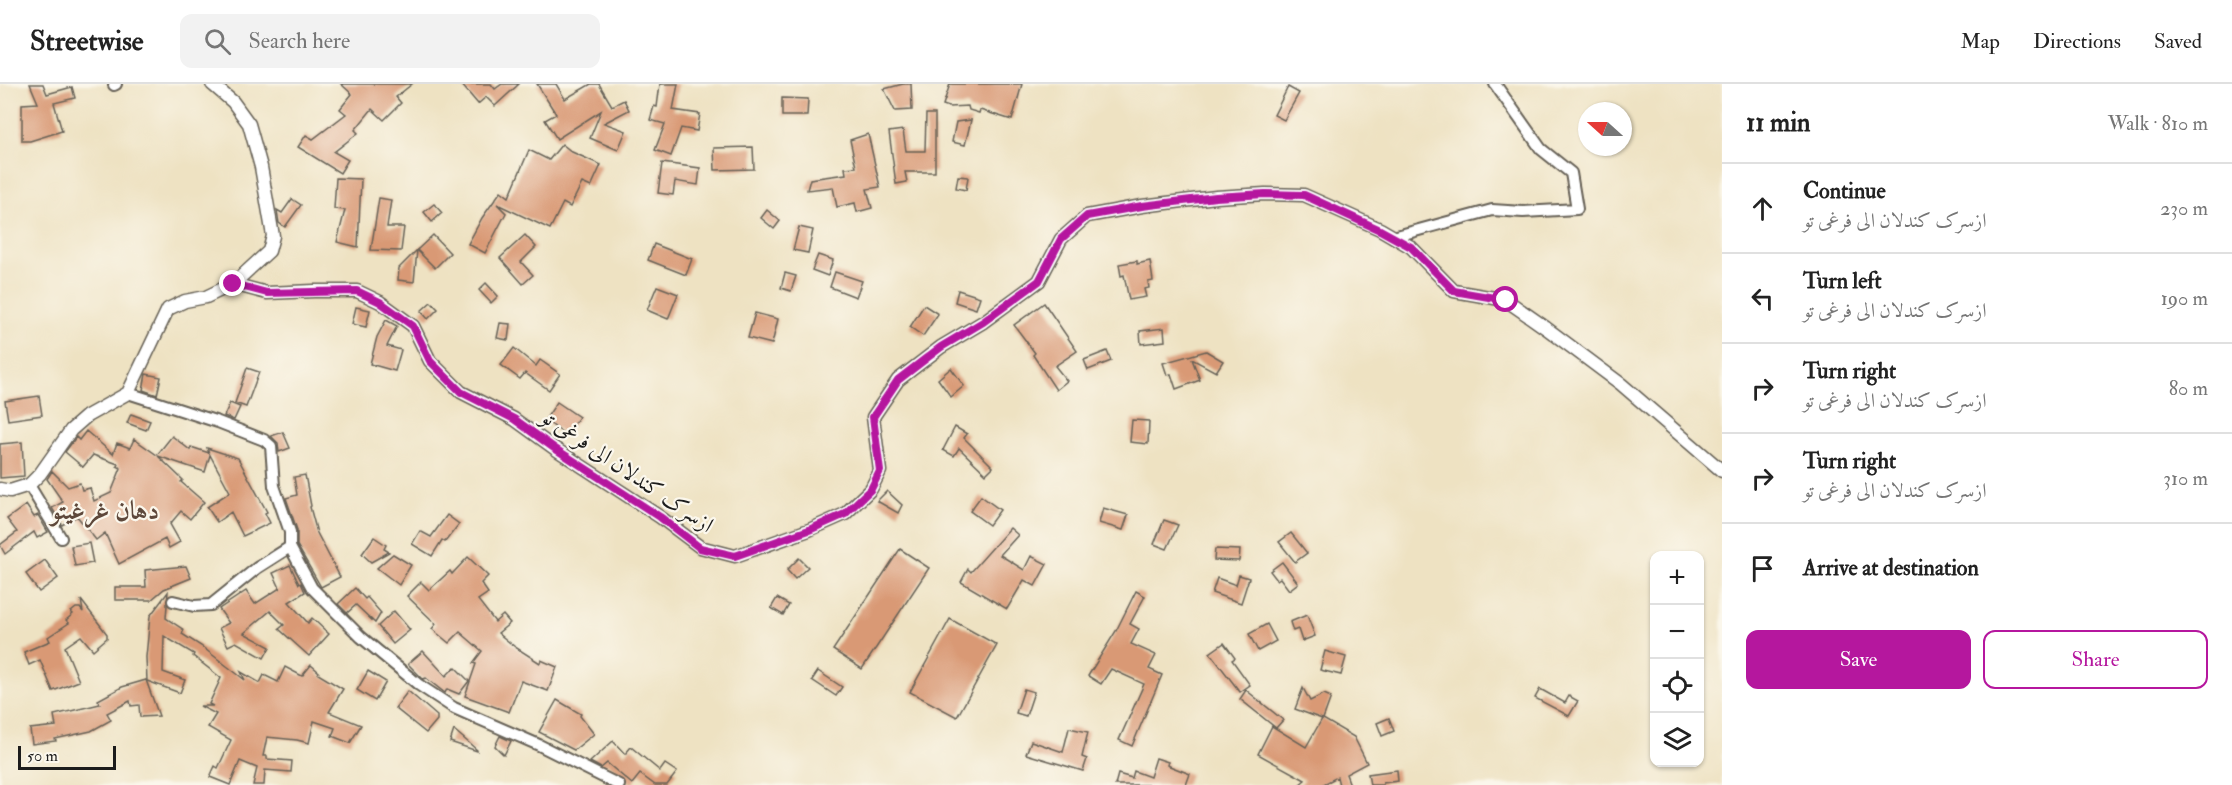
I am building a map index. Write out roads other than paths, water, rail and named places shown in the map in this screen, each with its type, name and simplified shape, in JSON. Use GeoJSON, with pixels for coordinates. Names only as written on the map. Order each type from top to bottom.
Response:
{"type":"FeatureCollection","features":[{"type":"Feature","properties":{"kind":"street"},"geometry":{"type":"LineString","coordinates":[[0,489],[10,491],[28,485],[40,474],[71,430],[87,416],[128,393],[168,309],[186,301],[206,297],[233,284],[269,251],[273,236],[261,167],[249,124],[233,102],[212,84]]}},
{"type":"Feature","properties":{"kind":"street"},"geometry":{"type":"LineString","coordinates":[[1393,237],[1492,210],[1522,212],[1577,209],[1571,173],[1541,149],[1496,84]]}},
{"type":"Feature","properties":{"kind":"street","name":"ازسرک کندلان الی فرغی تو"},"geometry":{"type":"LineString","coordinates":[[233,284],[267,293],[357,291],[380,302],[413,326],[430,361],[461,392],[514,419],[660,517],[700,548],[735,556],[809,530],[845,514],[871,489],[880,471],[873,417],[898,380],[941,347],[983,322],[1039,281],[1061,239],[1087,216],[1142,206],[1216,197],[1265,194],[1304,195],[1411,247],[1454,291],[1506,300],[1621,384],[1722,471]]}},
{"type":"Feature","properties":{"kind":"street"},"geometry":{"type":"LineString","coordinates":[[128,393],[218,422],[264,440],[270,446],[274,486],[290,532],[290,547],[312,588],[361,637],[419,685],[454,708],[538,745],[619,785]]}},
{"type":"Feature","properties":{"kind":"street"},"geometry":{"type":"LineString","coordinates":[[28,485],[61,538]]}},
{"type":"Feature","properties":{"kind":"street"},"geometry":{"type":"LineString","coordinates":[[173,601],[194,606],[211,605],[257,568],[290,547]]}},
{"type":"Feature","properties":{"kind":"district","name":"دهان غرغیتو"},"geometry":{"type":"Point","coordinates":[105,510]}}]}
